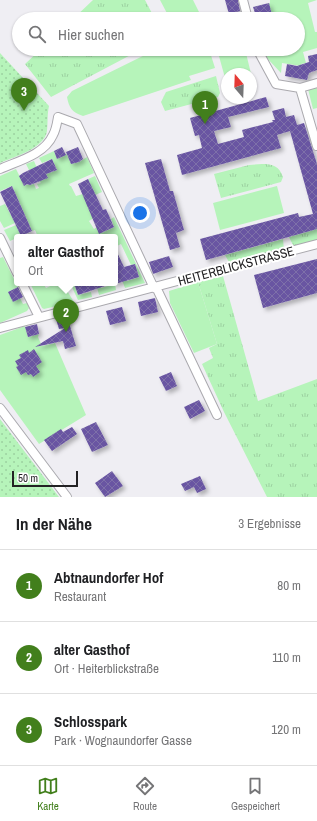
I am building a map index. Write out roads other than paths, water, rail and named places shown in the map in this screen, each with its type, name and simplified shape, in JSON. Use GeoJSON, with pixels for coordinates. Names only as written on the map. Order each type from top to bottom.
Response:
{"type":"FeatureCollection","features":[{"type":"Feature","properties":{"kind":"street"},"geometry":{"type":"LineString","coordinates":[[243,0],[246,12]]}},
{"type":"Feature","properties":{"kind":"street"},"geometry":{"type":"LineString","coordinates":[[261,56],[276,84],[300,88],[317,83]]}},
{"type":"Feature","properties":{"kind":"street"},"geometry":{"type":"LineString","coordinates":[[300,88],[317,146]]}},
{"type":"Feature","properties":{"kind":"street"},"geometry":{"type":"LineString","coordinates":[[0,169],[37,153],[46,145],[53,136],[58,117],[77,124],[217,415]]}},
{"type":"Feature","properties":{"kind":"street"},"geometry":{"type":"LineString","coordinates":[[0,238],[14,266]]}},
{"type":"Feature","properties":{"kind":"street","name":"HEITERBLICKSTRASSE"},"geometry":{"type":"LineString","coordinates":[[0,328],[317,244]]}},
{"type":"Feature","properties":{"kind":"street"},"geometry":{"type":"LineString","coordinates":[[24,286],[39,317]]}},
{"type":"Feature","properties":{"kind":"street"},"geometry":{"type":"LineString","coordinates":[[0,408],[67,497]]}},
{"type":"Feature","properties":{"kind":"place","name":"Schlosspark"},"geometry":{"type":"Point","coordinates":[24,111]}},
{"type":"Feature","properties":{"kind":"place","name":"Abtnaundorfer Hof"},"geometry":{"type":"Point","coordinates":[205,124]}},
{"type":"Feature","properties":{"kind":"place","name":"alter Gasthof"},"geometry":{"type":"Point","coordinates":[66,332]}}]}
